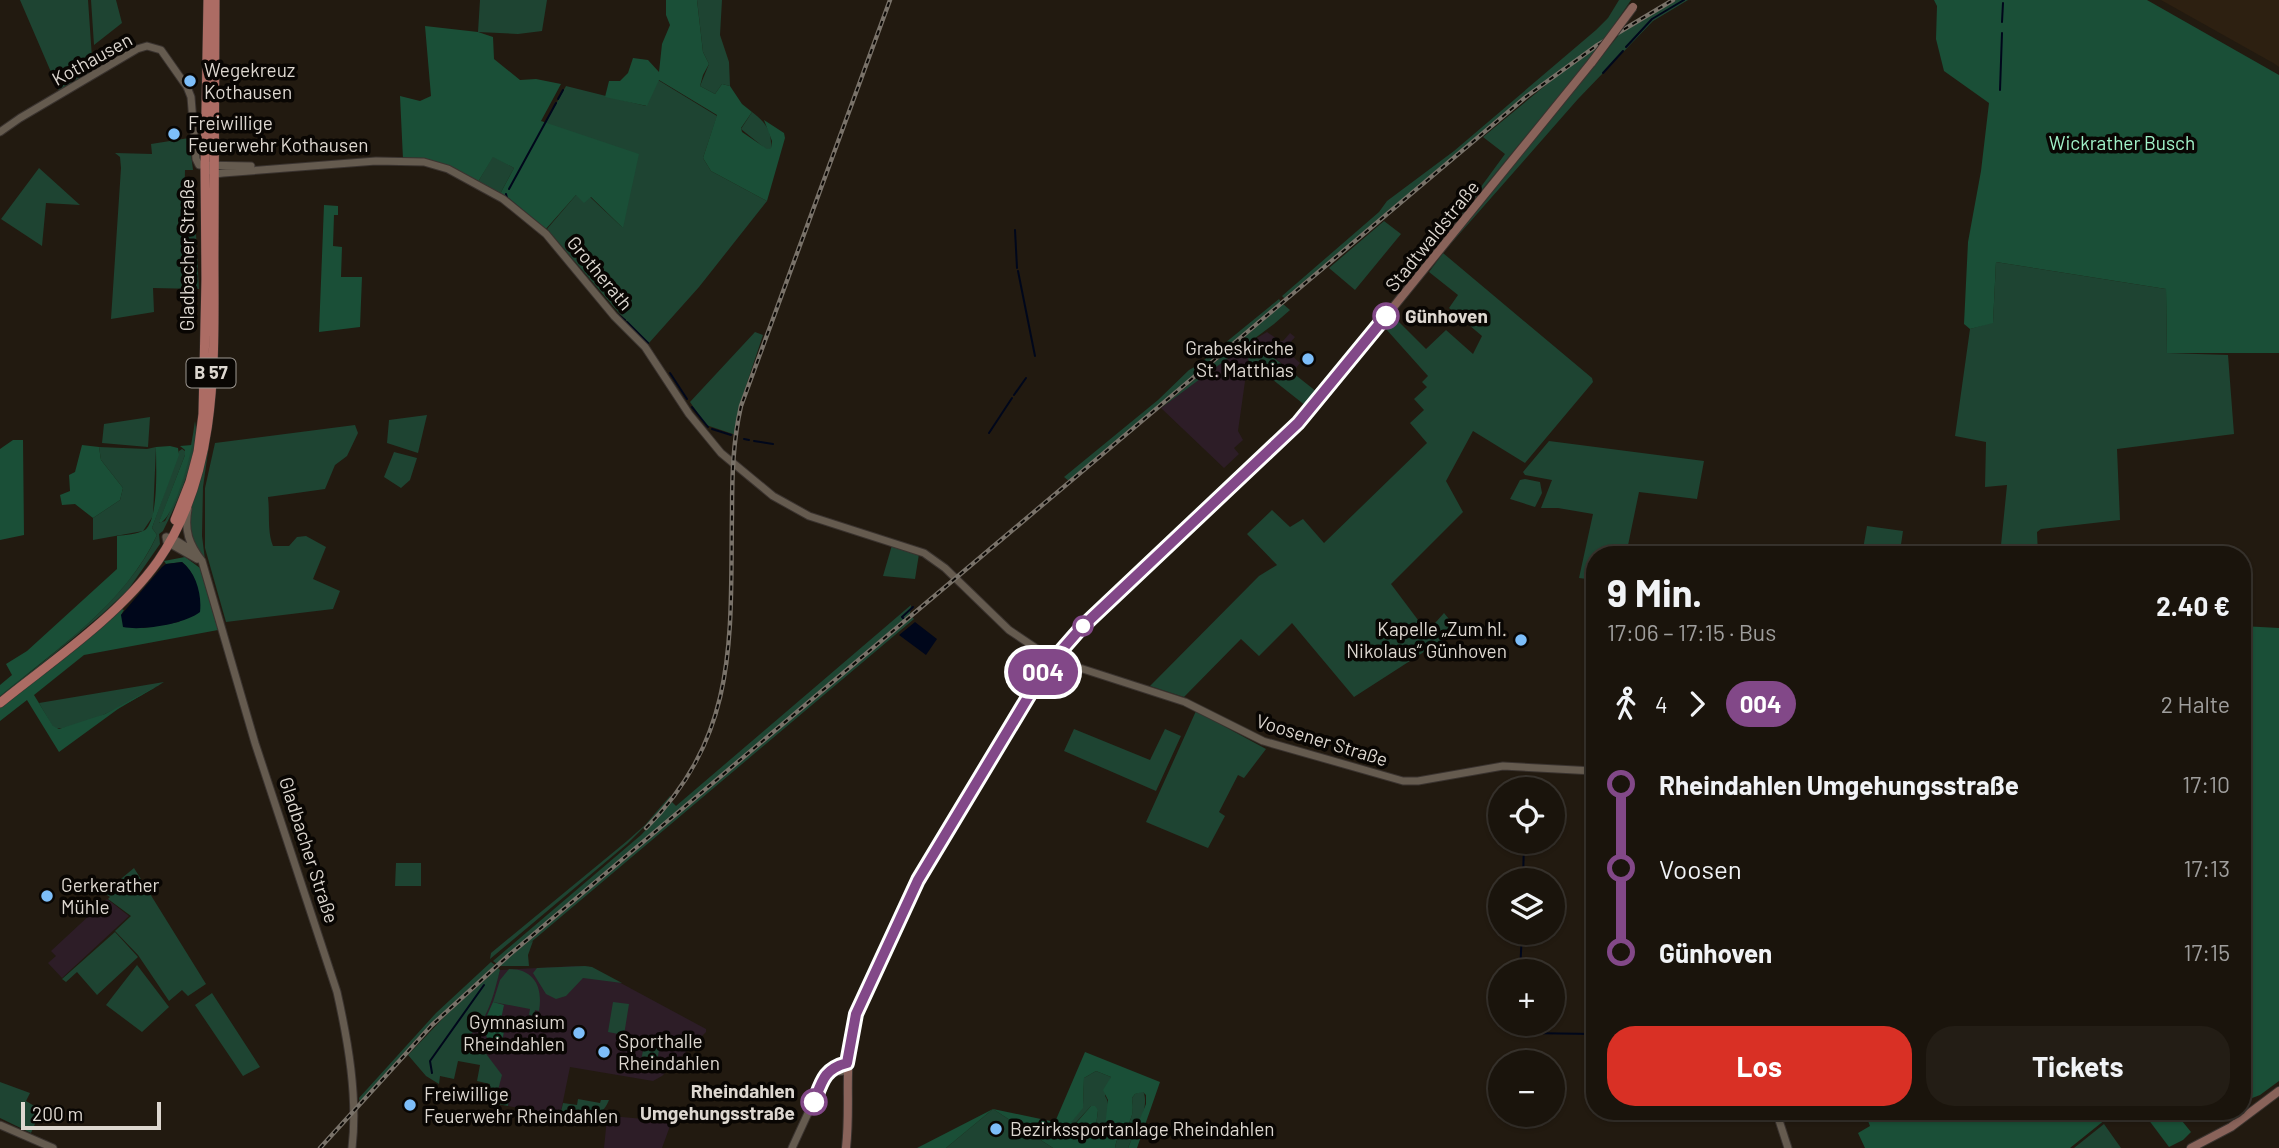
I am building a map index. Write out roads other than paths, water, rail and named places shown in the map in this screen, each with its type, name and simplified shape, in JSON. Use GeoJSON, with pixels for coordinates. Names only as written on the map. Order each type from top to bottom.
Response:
{"type":"FeatureCollection","features":[{"type":"Feature","properties":{"kind":"main road","name":"Gladbacher Straße"},"geometry":{"type":"LineString","coordinates":[[189,505],[205,453],[209,428],[214,294],[207,81],[208,0]]}},
{"type":"Feature","properties":{"kind":"main road","name":"Gladbacher Straße"},"geometry":{"type":"LineString","coordinates":[[169,540],[190,482],[198,452],[203,414],[215,0]]}},
{"type":"Feature","properties":{"kind":"main road","name":"Stadtwaldstraße"},"geometry":{"type":"LineString","coordinates":[[846,1148],[846,1067],[856,1014],[918,880],[1027,695],[1052,659],[1081,628],[1309,411],[1592,62],[1635,3]]}},
{"type":"Feature","properties":{"kind":"main road","name":"B 57"},"geometry":{"type":"LineString","coordinates":[[0,703],[93,627],[132,590],[158,560],[189,505]]}},
{"type":"Feature","properties":{"kind":"main road","name":"B 57"},"geometry":{"type":"LineString","coordinates":[[132,590],[169,540]]}},
{"type":"Feature","properties":{"kind":"main road"},"geometry":{"type":"LineString","coordinates":[[2251,1112],[2279,1091]]}},
{"type":"Feature","properties":{"kind":"main road"},"geometry":{"type":"LineString","coordinates":[[2191,1148],[2240,1120]]}},
{"type":"Feature","properties":{"kind":"street","name":"Kothausen"},"geometry":{"type":"LineString","coordinates":[[0,132],[130,53],[147,47],[161,50],[190,91]]}},
{"type":"Feature","properties":{"kind":"street"},"geometry":{"type":"LineString","coordinates":[[207,81],[190,91],[196,159],[199,165],[211,169]]}},
{"type":"Feature","properties":{"kind":"street","name":"Grotherath"},"geometry":{"type":"LineString","coordinates":[[211,169],[371,161],[424,162],[447,169],[503,199],[545,234],[614,316],[645,347],[689,414],[721,453],[773,496],[809,516],[911,547],[945,568]]}},
{"type":"Feature","properties":{"kind":"street"},"geometry":{"type":"LineString","coordinates":[[189,505],[187,535],[196,554]]}},
{"type":"Feature","properties":{"kind":"street"},"geometry":{"type":"LineString","coordinates":[[169,540],[196,554]]}},
{"type":"Feature","properties":{"kind":"street"},"geometry":{"type":"LineString","coordinates":[[169,540],[194,556],[205,568]]}},
{"type":"Feature","properties":{"kind":"street"},"geometry":{"type":"LineString","coordinates":[[158,560],[168,554],[183,551]]}},
{"type":"Feature","properties":{"kind":"street","name":"Gladbacher Straße"},"geometry":{"type":"LineString","coordinates":[[196,554],[205,568],[255,743],[337,992],[351,1073],[354,1128],[352,1148]]}},
{"type":"Feature","properties":{"kind":"street","name":"Voosener Straße"},"geometry":{"type":"LineString","coordinates":[[945,568],[1009,630],[1052,659],[1185,702],[1263,741],[1402,781],[1418,781],[1503,766],[1586,771]]}},
{"type":"Feature","properties":{"kind":"street"},"geometry":{"type":"LineString","coordinates":[[792,1148],[824,1079],[832,1068],[846,1067]]}},
{"type":"Feature","properties":{"kind":"street"},"geometry":{"type":"LineString","coordinates":[[1779,1120],[1788,1148]]}},
{"type":"Feature","properties":{"kind":"street"},"geometry":{"type":"LineString","coordinates":[[0,1125],[53,1148]]}},
{"type":"Feature","properties":{"kind":"water"},"geometry":{"type":"Polygon","coordinates":[[[182,562],[197,584],[200,612],[163,626],[123,627],[121,615],[162,567],[182,562]]]}},
{"type":"Feature","properties":{"kind":"water"},"geometry":{"type":"Polygon","coordinates":[[[915,622],[937,639],[926,655],[899,635],[915,622]]]}},
{"type":"Feature","properties":{"kind":"waterway"},"geometry":{"type":"LineString","coordinates":[[1626,47],[1652,19],[1684,0]]}},
{"type":"Feature","properties":{"kind":"waterway"},"geometry":{"type":"LineString","coordinates":[[2002,22],[2003,3]]}},
{"type":"Feature","properties":{"kind":"waterway"},"geometry":{"type":"LineString","coordinates":[[2000,90],[2002,33]]}},
{"type":"Feature","properties":{"kind":"waterway"},"geometry":{"type":"LineString","coordinates":[[1603,73],[1623,51]]}},
{"type":"Feature","properties":{"kind":"waterway"},"geometry":{"type":"LineString","coordinates":[[558,99],[563,90]]}},
{"type":"Feature","properties":{"kind":"waterway"},"geometry":{"type":"LineString","coordinates":[[509,189],[556,103]]}},
{"type":"Feature","properties":{"kind":"waterway"},"geometry":{"type":"LineString","coordinates":[[506,194],[507,198],[547,231]]}},
{"type":"Feature","properties":{"kind":"waterway"},"geometry":{"type":"LineString","coordinates":[[1015,230],[1017,268]]}},
{"type":"Feature","properties":{"kind":"waterway"},"geometry":{"type":"LineString","coordinates":[[1018,271],[1035,356]]}},
{"type":"Feature","properties":{"kind":"waterway"},"geometry":{"type":"LineString","coordinates":[[617,314],[625,320]]}},
{"type":"Feature","properties":{"kind":"waterway"},"geometry":{"type":"LineString","coordinates":[[627,322],[648,343]]}},
{"type":"Feature","properties":{"kind":"waterway"},"geometry":{"type":"LineString","coordinates":[[670,373],[687,399]]}},
{"type":"Feature","properties":{"kind":"waterway"},"geometry":{"type":"LineString","coordinates":[[1014,395],[1026,378]]}},
{"type":"Feature","properties":{"kind":"waterway"},"geometry":{"type":"LineString","coordinates":[[989,433],[1012,398]]}},
{"type":"Feature","properties":{"kind":"waterway"},"geometry":{"type":"LineString","coordinates":[[692,407],[708,427]]}},
{"type":"Feature","properties":{"kind":"waterway"},"geometry":{"type":"LineString","coordinates":[[712,429],[731,435]]}},
{"type":"Feature","properties":{"kind":"waterway"},"geometry":{"type":"LineString","coordinates":[[744,439],[749,440]]}},
{"type":"Feature","properties":{"kind":"waterway"},"geometry":{"type":"LineString","coordinates":[[754,441],[773,444]]}},
{"type":"Feature","properties":{"kind":"waterway"},"geometry":{"type":"LineString","coordinates":[[904,619],[902,617],[913,607]]}},
{"type":"Feature","properties":{"kind":"waterway"},"geometry":{"type":"LineString","coordinates":[[1523,868],[1524,854]]}},
{"type":"Feature","properties":{"kind":"waterway"},"geometry":{"type":"LineString","coordinates":[[1521,945],[1521,959]]}},
{"type":"Feature","properties":{"kind":"waterway"},"geometry":{"type":"LineString","coordinates":[[432,1073],[430,1061],[484,985]]}},
{"type":"Feature","properties":{"kind":"waterway"},"geometry":{"type":"LineString","coordinates":[[1565,1034],[1586,1034]]}},
{"type":"Feature","properties":{"kind":"railway"},"geometry":{"type":"LineString","coordinates":[[646,828],[677,792],[699,756],[714,719],[729,641],[733,472],[741,406],[890,0]]}},
{"type":"Feature","properties":{"kind":"railway"},"geometry":{"type":"LineString","coordinates":[[320,1148],[432,1025],[509,955],[1527,96],[1596,46],[1673,0]]}},
{"type":"Feature","properties":{"kind":"place","name":"Wegekreuz Kothausen"},"geometry":{"type":"Point","coordinates":[190,81]}},
{"type":"Feature","properties":{"kind":"place","name":"Freiwillige Feuerwehr Kothausen"},"geometry":{"type":"Point","coordinates":[174,134]}},
{"type":"Feature","properties":{"kind":"place","name":"Günhoven"},"geometry":{"type":"Point","coordinates":[1386,316]}},
{"type":"Feature","properties":{"kind":"place","name":"Grabeskirche St. Matthias"},"geometry":{"type":"Point","coordinates":[1308,359]}},
{"type":"Feature","properties":{"kind":"place","name":"Kapelle „Zum hl. Nikolaus“ Günhoven"},"geometry":{"type":"Point","coordinates":[1521,640]}},
{"type":"Feature","properties":{"kind":"place","name":"Gerkerather Mühle"},"geometry":{"type":"Point","coordinates":[47,896]}},
{"type":"Feature","properties":{"kind":"place","name":"Gymnasium Rheindahlen"},"geometry":{"type":"Point","coordinates":[579,1033]}},
{"type":"Feature","properties":{"kind":"place","name":"Sporthalle Rheindahlen"},"geometry":{"type":"Point","coordinates":[604,1052]}},
{"type":"Feature","properties":{"kind":"place","name":"Rheindahlen Umgehungsstraße"},"geometry":{"type":"Point","coordinates":[814,1102]}},
{"type":"Feature","properties":{"kind":"place","name":"Freiwillige Feuerwehr Rheindahlen"},"geometry":{"type":"Point","coordinates":[410,1105]}},
{"type":"Feature","properties":{"kind":"place","name":"Bezirkssportanlage Rheindahlen"},"geometry":{"type":"Point","coordinates":[996,1129]}},
{"type":"Feature","properties":{"kind":"park label","name":"Wickrather Busch"},"geometry":{"type":"Point","coordinates":[2122,143]}}]}
